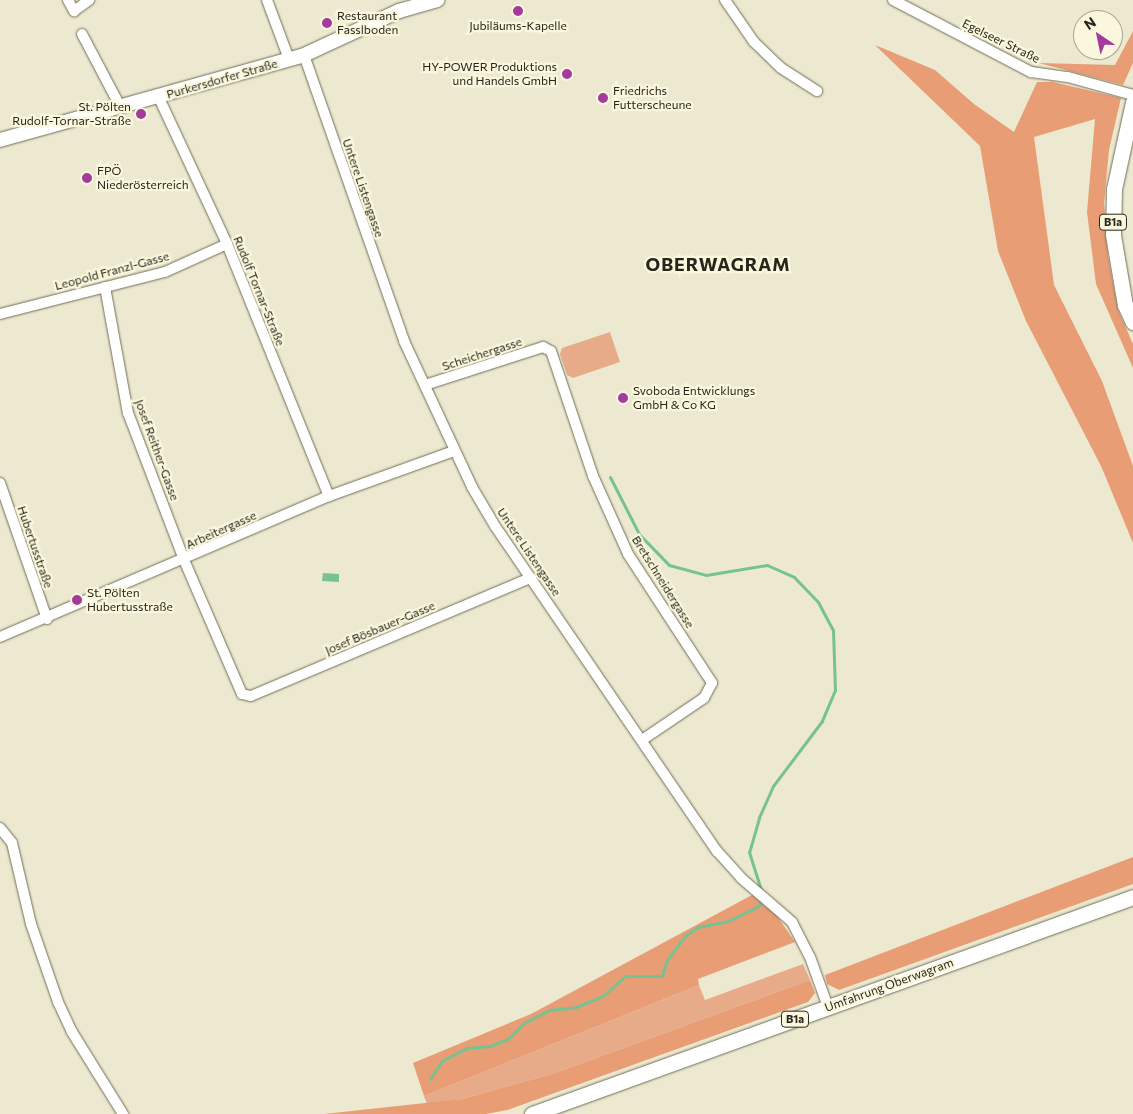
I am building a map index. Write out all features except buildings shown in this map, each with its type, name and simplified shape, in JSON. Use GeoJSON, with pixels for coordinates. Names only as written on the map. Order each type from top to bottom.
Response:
{"type":"FeatureCollection","features":[{"type":"Feature","properties":{"kind":"main road","name":"Purkersdorfer Straße"},"geometry":{"type":"LineString","coordinates":[[0,140],[159,98],[304,55],[399,11],[437,0]]}},
{"type":"Feature","properties":{"kind":"main road","name":"B1a"},"geometry":{"type":"LineString","coordinates":[[1133,102],[1127,120],[1114,189],[1113,235],[1125,305],[1133,322]]}},
{"type":"Feature","properties":{"kind":"main road","name":"Umfahrung Oberwagram"},"geometry":{"type":"LineString","coordinates":[[532,1114],[1133,897]]}},
{"type":"Feature","properties":{"kind":"street"},"geometry":{"type":"LineString","coordinates":[[68,0],[74,11],[89,0]]}},
{"type":"Feature","properties":{"kind":"street"},"geometry":{"type":"LineString","coordinates":[[267,0],[289,59]]}},
{"type":"Feature","properties":{"kind":"street"},"geometry":{"type":"LineString","coordinates":[[725,0],[754,42],[780,68],[817,91]]}},
{"type":"Feature","properties":{"kind":"street","name":"Egelseer Straße"},"geometry":{"type":"LineString","coordinates":[[893,0],[1031,72],[1068,78],[1133,95]]}},
{"type":"Feature","properties":{"kind":"street"},"geometry":{"type":"LineString","coordinates":[[82,34],[120,108]]}},
{"type":"Feature","properties":{"kind":"street","name":"Untere Listengasse"},"geometry":{"type":"LineString","coordinates":[[304,55],[404,341],[454,451],[495,526],[717,851],[756,890],[785,913],[799,932],[828,1007]]}},
{"type":"Feature","properties":{"kind":"street","name":"Rudolf Tornar-Straße"},"geometry":{"type":"LineString","coordinates":[[159,98],[227,244],[329,496]]}},
{"type":"Feature","properties":{"kind":"street","name":"Leopold Franzl-Gasse"},"geometry":{"type":"LineString","coordinates":[[0,314],[164,272],[227,244]]}},
{"type":"Feature","properties":{"kind":"street","name":"Josef Reither-Gasse"},"geometry":{"type":"LineString","coordinates":[[105,287],[128,413],[184,560],[240,691]]}},
{"type":"Feature","properties":{"kind":"street","name":"Scheichergasse"},"geometry":{"type":"LineString","coordinates":[[425,385],[548,348]]}},
{"type":"Feature","properties":{"kind":"street","name":"Bretschneidergasse"},"geometry":{"type":"LineString","coordinates":[[548,348],[593,476],[628,554],[712,683],[704,698],[642,740]]}},
{"type":"Feature","properties":{"kind":"street","name":"Arbeitergasse"},"geometry":{"type":"LineString","coordinates":[[0,637],[47,619],[329,496],[454,451]]}},
{"type":"Feature","properties":{"kind":"street","name":"Hubertusstraße"},"geometry":{"type":"LineString","coordinates":[[0,483],[47,619]]}},
{"type":"Feature","properties":{"kind":"street","name":"Josef Bösbauer-Gasse"},"geometry":{"type":"LineString","coordinates":[[240,691],[251,696],[531,578]]}},
{"type":"Feature","properties":{"kind":"street"},"geometry":{"type":"LineString","coordinates":[[0,828],[12,843],[31,924],[58,1002],[72,1032],[124,1114]]}},
{"type":"Feature","properties":{"kind":"shaded area"},"geometry":{"type":"Polygon","coordinates":[[[1133,31],[1133,63],[1123,85],[1039,63],[1115,65],[1118,60],[1123,60],[1123,50],[1133,31]]]}},
{"type":"Feature","properties":{"kind":"shaded area"},"geometry":{"type":"Polygon","coordinates":[[[875,45],[935,70],[974,104],[1014,132],[1037,82],[1053,82],[1121,98],[1109,150],[1104,203],[1108,256],[1118,310],[1133,344],[1133,368],[1096,284],[1087,212],[1095,119],[1034,137],[1054,285],[1102,381],[1133,466],[1133,543],[1101,466],[1026,321],[998,251],[980,146],[875,45]]]}},
{"type":"Feature","properties":{"kind":"shaded area"},"geometry":{"type":"Polygon","coordinates":[[[610,332],[620,362],[573,378],[567,375],[560,354],[562,348],[610,332]]]}},
{"type":"Feature","properties":{"kind":"shaded area"},"geometry":{"type":"Polygon","coordinates":[[[323,573],[339,574],[339,582],[322,581],[323,573]]]}},
{"type":"Feature","properties":{"kind":"shaded area"},"geometry":{"type":"Polygon","coordinates":[[[1133,857],[1133,884],[839,990],[827,984],[825,975],[1133,857]]]}},
{"type":"Feature","properties":{"kind":"shaded area"},"geometry":{"type":"Polygon","coordinates":[[[752,895],[777,916],[795,942],[698,979],[699,985],[424,1096],[413,1063],[531,1014],[752,895]]]}},
{"type":"Feature","properties":{"kind":"shaded area"},"geometry":{"type":"Polygon","coordinates":[[[803,964],[810,980],[555,1073],[462,1099],[427,1104],[424,1096],[699,985],[705,1000],[803,964]]]}},
{"type":"Feature","properties":{"kind":"shaded area"},"geometry":{"type":"Polygon","coordinates":[[[810,980],[815,993],[808,1002],[507,1110],[486,1114],[324,1114],[462,1099],[555,1073],[810,980]]]}},
{"type":"Feature","properties":{"kind":"waterway"},"geometry":{"type":"LineString","coordinates":[[610,477],[639,534],[669,565],[706,575],[767,565],[794,577],[818,602],[833,630],[835,690],[822,721],[773,786],[759,818],[749,852],[762,893]]}},
{"type":"Feature","properties":{"kind":"waterway"},"geometry":{"type":"LineString","coordinates":[[430,1079],[442,1061],[466,1048],[490,1046],[508,1039],[524,1023],[549,1010],[576,1007],[603,996],[625,976],[662,976],[667,960],[685,936],[698,927],[728,921],[759,906],[761,899]]}},
{"type":"Feature","properties":{"kind":"place","name":"Jubiläums-Kapelle"},"geometry":{"type":"Point","coordinates":[518,11]}},
{"type":"Feature","properties":{"kind":"place","name":"Restaurant Fasslboden"},"geometry":{"type":"Point","coordinates":[327,23]}},
{"type":"Feature","properties":{"kind":"place","name":"HY-POWER Produktions und Handels GmbH"},"geometry":{"type":"Point","coordinates":[567,74]}},
{"type":"Feature","properties":{"kind":"place","name":"Friedrichs Futterscheune"},"geometry":{"type":"Point","coordinates":[603,98]}},
{"type":"Feature","properties":{"kind":"place","name":"St. Pölten Rudolf-Tornar-Straße"},"geometry":{"type":"Point","coordinates":[141,114]}},
{"type":"Feature","properties":{"kind":"place","name":"FPÖ Niederösterreich"},"geometry":{"type":"Point","coordinates":[87,178]}},
{"type":"Feature","properties":{"kind":"place","name":"Svoboda Entwicklungs GmbH & Co KG"},"geometry":{"type":"Point","coordinates":[623,398]}},
{"type":"Feature","properties":{"kind":"place","name":"St. Pölten Hubertusstraße"},"geometry":{"type":"Point","coordinates":[77,600]}},
{"type":"Feature","properties":{"kind":"district","name":"OBERWAGRAM"},"geometry":{"type":"Point","coordinates":[718,264]}}]}
